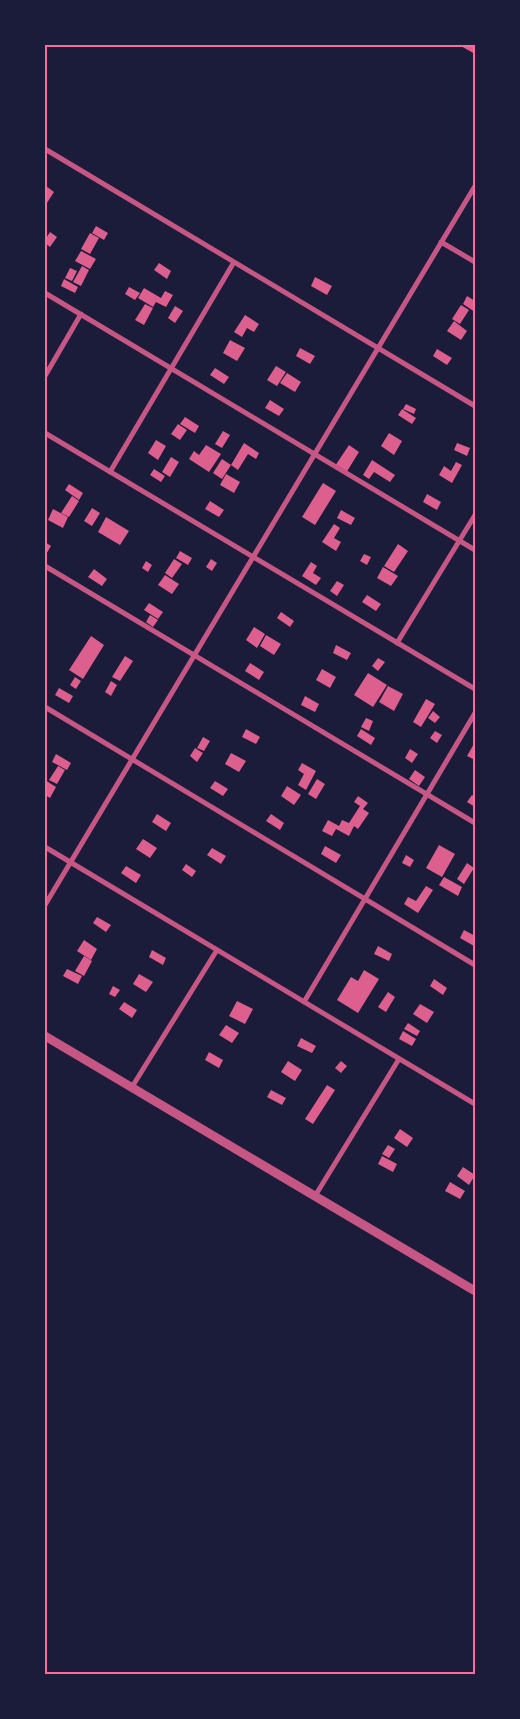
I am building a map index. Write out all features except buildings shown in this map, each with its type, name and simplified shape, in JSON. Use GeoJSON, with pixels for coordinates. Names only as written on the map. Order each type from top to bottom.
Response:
{"type":"FeatureCollection","features":[{"type":"Feature","properties":{"kind":"street"},"geometry":{"type":"LineString","coordinates":[[46,151],[475,406]]}},
{"type":"Feature","properties":{"kind":"street"},"geometry":{"type":"LineString","coordinates":[[45,906],[475,186]]}},
{"type":"Feature","properties":{"kind":"street"},"geometry":{"type":"LineString","coordinates":[[441,242],[475,262]]}},
{"type":"Feature","properties":{"kind":"street"},"geometry":{"type":"LineString","coordinates":[[110,472],[234,262]]}},
{"type":"Feature","properties":{"kind":"street"},"geometry":{"type":"LineString","coordinates":[[45,293],[475,550]]}},
{"type":"Feature","properties":{"kind":"street"},"geometry":{"type":"LineString","coordinates":[[45,376],[81,314]]}},
{"type":"Feature","properties":{"kind":"street"},"geometry":{"type":"LineString","coordinates":[[45,433],[475,689]]}},
{"type":"Feature","properties":{"kind":"street"},"geometry":{"type":"LineString","coordinates":[[397,643],[475,516]]}},
{"type":"Feature","properties":{"kind":"street"},"geometry":{"type":"LineString","coordinates":[[45,566],[475,823]]}},
{"type":"Feature","properties":{"kind":"street"},"geometry":{"type":"LineString","coordinates":[[45,708],[475,964]]}},
{"type":"Feature","properties":{"kind":"street"},"geometry":{"type":"LineString","coordinates":[[304,1002],[475,713]]}},
{"type":"Feature","properties":{"kind":"street"},"geometry":{"type":"LineString","coordinates":[[45,847],[475,1104]]}},
{"type":"Feature","properties":{"kind":"street"},"geometry":{"type":"LineString","coordinates":[[132,1087],[217,950]]}},
{"type":"Feature","properties":{"kind":"street"},"geometry":{"type":"LineString","coordinates":[[45,1036],[475,1291]]}},
{"type":"Feature","properties":{"kind":"street"},"geometry":{"type":"LineString","coordinates":[[315,1196],[399,1059]]}}]}
